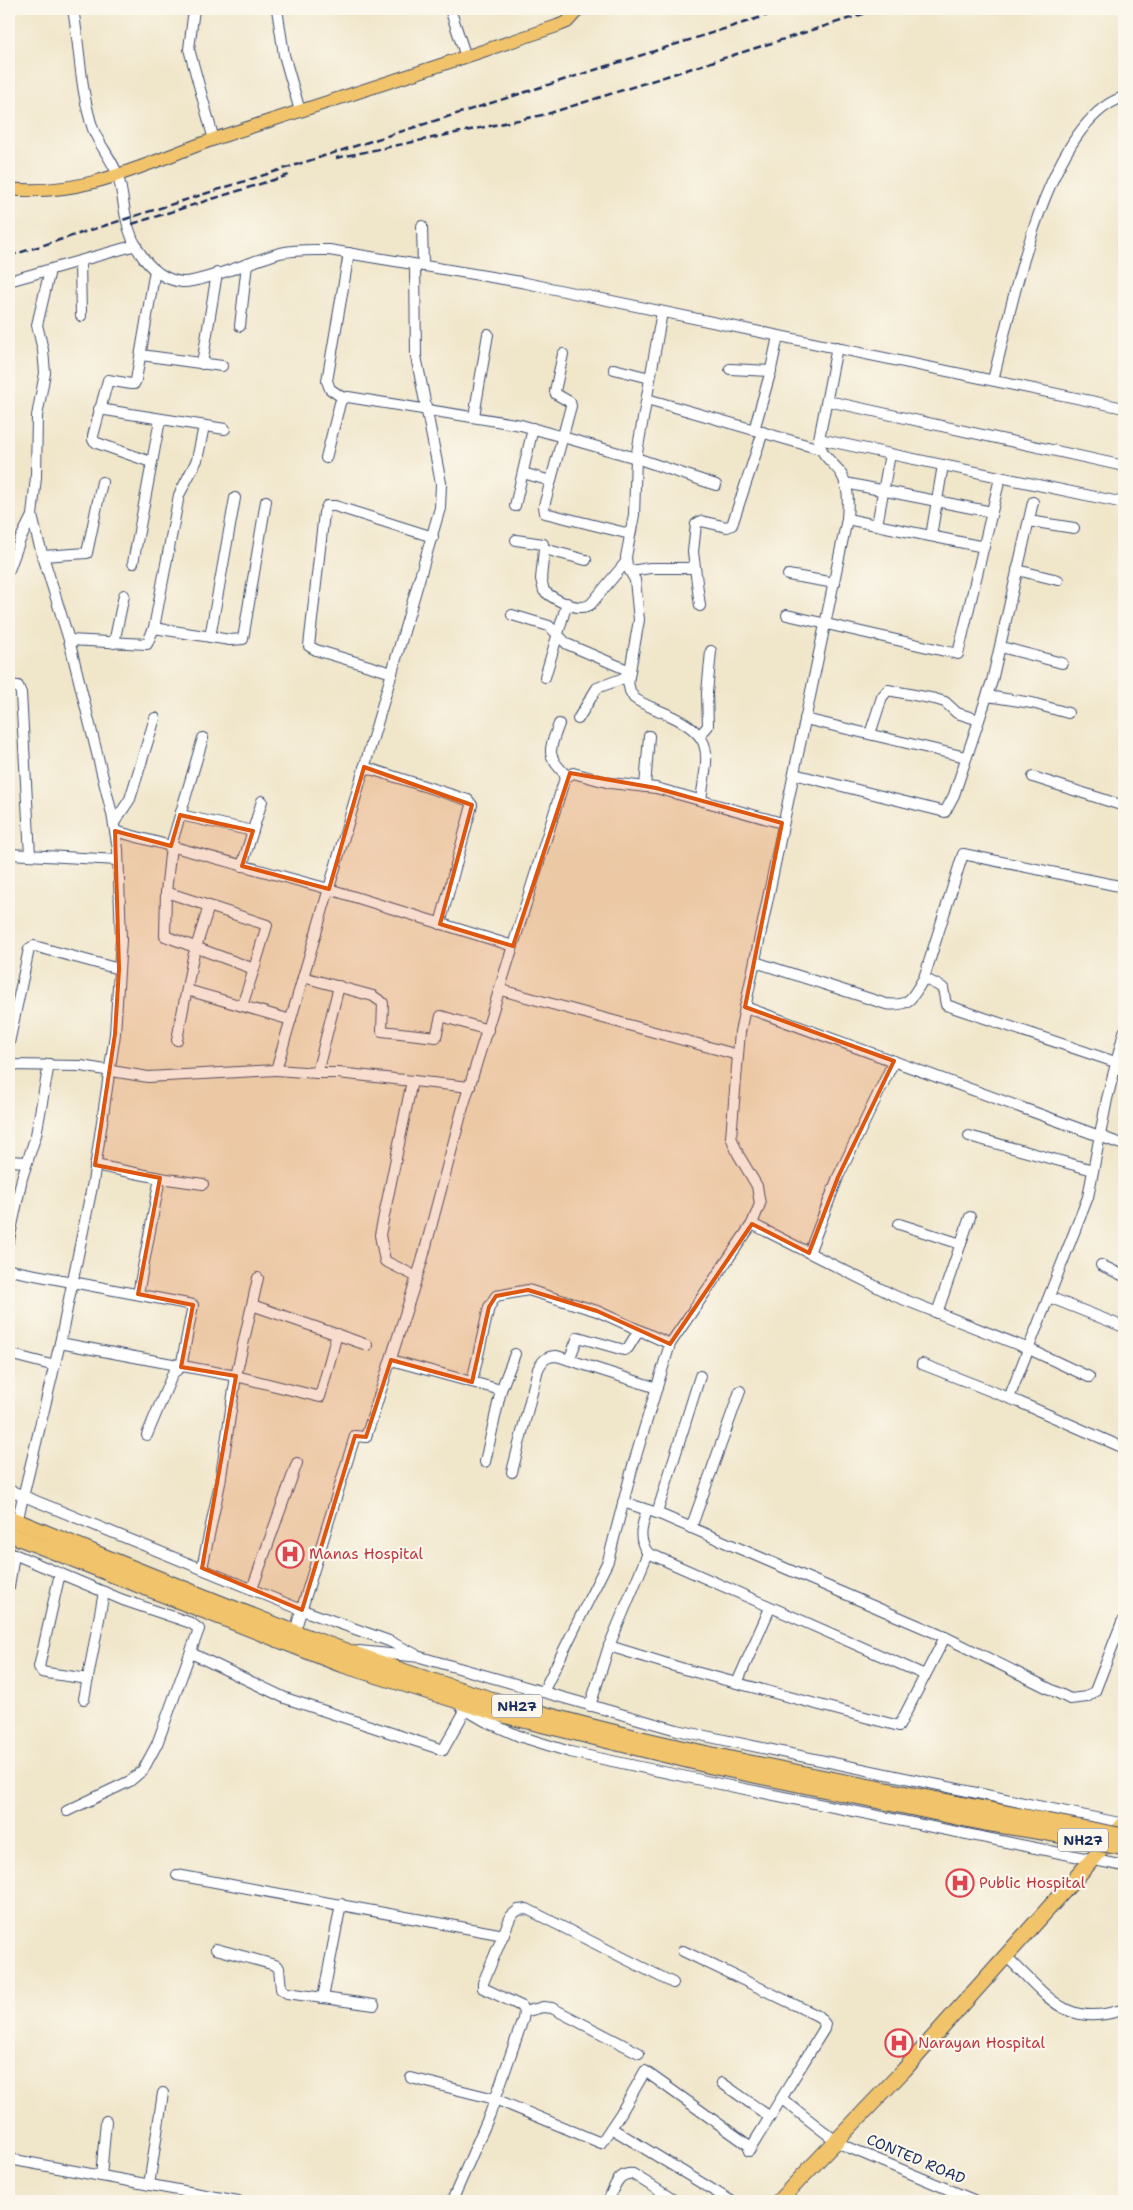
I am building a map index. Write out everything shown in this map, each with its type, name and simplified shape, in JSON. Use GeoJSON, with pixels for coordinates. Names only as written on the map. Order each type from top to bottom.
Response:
{"type":"FeatureCollection","features":[{"type":"Feature","properties":{"kind":"highway","name":"NH27"},"geometry":{"type":"LineString","coordinates":[[12,1525],[205,1613],[340,1664],[444,1697],[573,1733],[711,1766],[984,1823],[1044,1826],[1124,1836]]}},
{"type":"Feature","properties":{"kind":"highway","name":"NH27"},"geometry":{"type":"LineString","coordinates":[[12,1525],[343,1650],[448,1686],[540,1713],[732,1758],[1044,1826],[1124,1848]]}},
{"type":"Feature","properties":{"kind":"highway"},"geometry":{"type":"LineString","coordinates":[[779,2201],[840,2143],[1012,1962],[1099,1860],[1124,1824]]}},
{"type":"Feature","properties":{"kind":"highway"},"geometry":{"type":"LineString","coordinates":[[790,2201],[904,2070],[1099,1860],[1124,1841]]}},
{"type":"Feature","properties":{"kind":"main road"},"geometry":{"type":"LineString","coordinates":[[9,189],[52,190],[81,186],[118,176],[214,140],[557,26],[567,22],[579,9]]}},
{"type":"Feature","properties":{"kind":"street"},"geometry":{"type":"LineString","coordinates":[[73,9],[83,82],[93,129],[118,176],[126,219],[136,246],[144,260],[155,270],[173,280],[184,282],[293,251],[329,250],[520,282],[1124,408]]}},
{"type":"Feature","properties":{"kind":"street"},"geometry":{"type":"LineString","coordinates":[[194,9],[189,49],[214,140]]}},
{"type":"Feature","properties":{"kind":"street"},"geometry":{"type":"LineString","coordinates":[[276,9],[284,55],[300,111]]}},
{"type":"Feature","properties":{"kind":"street"},"geometry":{"type":"LineString","coordinates":[[450,9],[466,57]]}},
{"type":"Feature","properties":{"kind":"street"},"geometry":{"type":"LineString","coordinates":[[993,380],[1028,244],[1059,166],[1080,132],[1098,111],[1108,103],[1124,97]]}},
{"type":"Feature","properties":{"kind":"street"},"geometry":{"type":"LineString","coordinates":[[276,1070],[433,537],[442,494],[425,408],[415,343],[422,226]]}},
{"type":"Feature","properties":{"kind":"street"},"geometry":{"type":"LineString","coordinates":[[9,281],[136,246]]}},
{"type":"Feature","properties":{"kind":"street"},"geometry":{"type":"LineString","coordinates":[[349,254],[327,381],[330,388],[342,398],[348,397],[425,408],[533,428],[636,458],[716,485]]}},
{"type":"Feature","properties":{"kind":"street"},"geometry":{"type":"LineString","coordinates":[[80,261],[81,316]]}},
{"type":"Feature","properties":{"kind":"street"},"geometry":{"type":"LineString","coordinates":[[240,326],[247,264]]}},
{"type":"Feature","properties":{"kind":"street"},"geometry":{"type":"LineString","coordinates":[[9,570],[20,540],[32,516],[36,477],[37,416],[45,373],[43,350],[37,325],[50,270]]}},
{"type":"Feature","properties":{"kind":"street"},"geometry":{"type":"LineString","coordinates":[[151,462],[93,440],[99,409],[108,380],[134,384],[141,355],[155,270]]}},
{"type":"Feature","properties":{"kind":"street"},"geometry":{"type":"LineString","coordinates":[[202,364],[217,273]]}},
{"type":"Feature","properties":{"kind":"street"},"geometry":{"type":"LineString","coordinates":[[662,312],[636,458],[634,515],[630,534],[629,566],[638,592],[639,620],[630,673],[630,691],[634,698],[692,727],[701,734],[706,754],[700,800]]}},
{"type":"Feature","properties":{"kind":"street"},"geometry":{"type":"LineString","coordinates":[[474,416],[488,334]]}},
{"type":"Feature","properties":{"kind":"street"},"geometry":{"type":"LineString","coordinates":[[700,606],[693,552],[696,524],[701,521],[727,527],[732,525],[759,431],[778,336]]}},
{"type":"Feature","properties":{"kind":"street"},"geometry":{"type":"LineString","coordinates":[[543,1692],[608,1561],[623,1502],[670,1344],[752,1224],[760,1204],[757,1186],[738,1154],[731,1137],[738,1055],[745,1007],[776,868],[782,823],[835,583],[847,519],[849,501],[846,483],[819,444],[837,348]]}},
{"type":"Feature","properties":{"kind":"street"},"geometry":{"type":"LineString","coordinates":[[563,354],[555,390],[556,394],[570,402],[564,436],[544,506],[545,512],[630,534]]}},
{"type":"Feature","properties":{"kind":"street"},"geometry":{"type":"LineString","coordinates":[[141,355],[222,366]]}},
{"type":"Feature","properties":{"kind":"street"},"geometry":{"type":"LineString","coordinates":[[614,368],[650,378]]}},
{"type":"Feature","properties":{"kind":"street"},"geometry":{"type":"LineString","coordinates":[[730,369],[771,371]]}},
{"type":"Feature","properties":{"kind":"street"},"geometry":{"type":"LineString","coordinates":[[326,458],[342,398]]}},
{"type":"Feature","properties":{"kind":"street"},"geometry":{"type":"LineString","coordinates":[[647,399],[759,431],[819,444],[890,454],[1124,503]]}},
{"type":"Feature","properties":{"kind":"street"},"geometry":{"type":"LineString","coordinates":[[828,400],[1124,466]]}},
{"type":"Feature","properties":{"kind":"street"},"geometry":{"type":"LineString","coordinates":[[99,409],[224,429]]}},
{"type":"Feature","properties":{"kind":"street"},"geometry":{"type":"LineString","coordinates":[[132,563],[160,420]]}},
{"type":"Feature","properties":{"kind":"street"},"geometry":{"type":"LineString","coordinates":[[69,640],[147,644],[154,628],[179,495],[195,465],[204,426]]}},
{"type":"Feature","properties":{"kind":"street"},"geometry":{"type":"LineString","coordinates":[[515,506],[533,428]]}},
{"type":"Feature","properties":{"kind":"street"},"geometry":{"type":"LineString","coordinates":[[877,526],[890,454]]}},
{"type":"Feature","properties":{"kind":"street"},"geometry":{"type":"LineString","coordinates":[[931,536],[943,465]]}},
{"type":"Feature","properties":{"kind":"street"},"geometry":{"type":"LineString","coordinates":[[523,473],[551,481]]}},
{"type":"Feature","properties":{"kind":"street"},"geometry":{"type":"LineString","coordinates":[[787,615],[958,654],[1000,478]]}},
{"type":"Feature","properties":{"kind":"street"},"geometry":{"type":"LineString","coordinates":[[43,556],[87,553],[102,482]]}},
{"type":"Feature","properties":{"kind":"street"},"geometry":{"type":"LineString","coordinates":[[846,483],[992,512]]}},
{"type":"Feature","properties":{"kind":"street"},"geometry":{"type":"LineString","coordinates":[[210,637],[235,498]]}},
{"type":"Feature","properties":{"kind":"street"},"geometry":{"type":"LineString","coordinates":[[154,628],[230,640],[243,639],[266,501]]}},
{"type":"Feature","properties":{"kind":"street"},"geometry":{"type":"LineString","coordinates":[[794,774],[945,812],[954,794],[1001,648],[1033,502]]}},
{"type":"Feature","properties":{"kind":"street"},"geometry":{"type":"LineString","coordinates":[[392,673],[308,646],[324,513],[327,506],[335,506],[433,537]]}},
{"type":"Feature","properties":{"kind":"street"},"geometry":{"type":"LineString","coordinates":[[12,1525],[24,1496],[55,1366],[95,1165],[110,1069],[119,969],[118,860],[115,827],[69,640],[32,516]]}},
{"type":"Feature","properties":{"kind":"street"},"geometry":{"type":"LineString","coordinates":[[847,519],[984,547]]}},
{"type":"Feature","properties":{"kind":"street"},"geometry":{"type":"LineString","coordinates":[[1029,521],[1074,528]]}},
{"type":"Feature","properties":{"kind":"street"},"geometry":{"type":"LineString","coordinates":[[516,540],[539,542],[544,549],[586,560]]}},
{"type":"Feature","properties":{"kind":"street"},"geometry":{"type":"LineString","coordinates":[[544,549],[541,579],[544,591],[578,608],[586,608],[629,566]]}},
{"type":"Feature","properties":{"kind":"street"},"geometry":{"type":"LineString","coordinates":[[629,566],[695,568]]}},
{"type":"Feature","properties":{"kind":"street"},"geometry":{"type":"LineString","coordinates":[[1017,570],[1058,580]]}},
{"type":"Feature","properties":{"kind":"street"},"geometry":{"type":"LineString","coordinates":[[788,574],[835,583]]}},
{"type":"Feature","properties":{"kind":"street"},"geometry":{"type":"LineString","coordinates":[[114,643],[124,595]]}},
{"type":"Feature","properties":{"kind":"street"},"geometry":{"type":"LineString","coordinates":[[545,677],[566,603]]}},
{"type":"Feature","properties":{"kind":"street"},"geometry":{"type":"LineString","coordinates":[[512,615],[549,626],[568,644],[630,673]]}},
{"type":"Feature","properties":{"kind":"street"},"geometry":{"type":"LineString","coordinates":[[1001,648],[1062,663]]}},
{"type":"Feature","properties":{"kind":"street"},"geometry":{"type":"LineString","coordinates":[[701,734],[708,726],[707,693],[711,651]]}},
{"type":"Feature","properties":{"kind":"street"},"geometry":{"type":"LineString","coordinates":[[578,719],[597,688],[630,673]]}},
{"type":"Feature","properties":{"kind":"street"},"geometry":{"type":"LineString","coordinates":[[9,686],[18,686],[21,693],[30,855]]}},
{"type":"Feature","properties":{"kind":"street"},"geometry":{"type":"LineString","coordinates":[[870,734],[882,697],[888,690],[945,702],[957,713],[979,720]]}},
{"type":"Feature","properties":{"kind":"street"},"geometry":{"type":"LineString","coordinates":[[987,696],[1032,703],[1068,713]]}},
{"type":"Feature","properties":{"kind":"street"},"geometry":{"type":"LineString","coordinates":[[115,827],[130,799],[155,718]]}},
{"type":"Feature","properties":{"kind":"street"},"geometry":{"type":"LineString","coordinates":[[805,719],[966,757]]}},
{"type":"Feature","properties":{"kind":"street"},"geometry":{"type":"LineString","coordinates":[[559,724],[550,752],[554,762],[567,776]]}},
{"type":"Feature","properties":{"kind":"street"},"geometry":{"type":"LineString","coordinates":[[645,787],[649,736]]}},
{"type":"Feature","properties":{"kind":"street"},"geometry":{"type":"LineString","coordinates":[[203,738],[171,846],[164,934],[167,938],[254,968]]}},
{"type":"Feature","properties":{"kind":"street"},"geometry":{"type":"LineString","coordinates":[[364,767],[468,800],[472,804],[440,924]]}},
{"type":"Feature","properties":{"kind":"street"},"geometry":{"type":"LineString","coordinates":[[295,1631],[355,1436],[366,1437],[418,1276],[470,1087],[567,776],[573,773],[610,782],[645,787],[782,823]]}},
{"type":"Feature","properties":{"kind":"street"},"geometry":{"type":"LineString","coordinates":[[1033,777],[1124,806]]}},
{"type":"Feature","properties":{"kind":"street"},"geometry":{"type":"LineString","coordinates":[[242,866],[262,802]]}},
{"type":"Feature","properties":{"kind":"street"},"geometry":{"type":"LineString","coordinates":[[180,815],[253,831]]}},
{"type":"Feature","properties":{"kind":"street"},"geometry":{"type":"LineString","coordinates":[[115,827],[171,846],[329,889],[513,946]]}},
{"type":"Feature","properties":{"kind":"street"},"geometry":{"type":"LineString","coordinates":[[9,854],[118,860]]}},
{"type":"Feature","properties":{"kind":"street"},"geometry":{"type":"LineString","coordinates":[[755,962],[886,1004],[901,1006],[910,1000],[924,978],[964,854],[1124,887]]}},
{"type":"Feature","properties":{"kind":"street"},"geometry":{"type":"LineString","coordinates":[[166,892],[267,925],[242,1006]]}},
{"type":"Feature","properties":{"kind":"street"},"geometry":{"type":"LineString","coordinates":[[177,1040],[196,948],[209,906]]}},
{"type":"Feature","properties":{"kind":"street"},"geometry":{"type":"LineString","coordinates":[[9,1043],[29,949],[34,946],[119,969]]}},
{"type":"Feature","properties":{"kind":"street"},"geometry":{"type":"LineString","coordinates":[[303,977],[373,996],[383,1003],[382,1030],[436,1038],[441,1016],[488,1030]]}},
{"type":"Feature","properties":{"kind":"street"},"geometry":{"type":"LineString","coordinates":[[924,978],[943,988],[946,1005],[1120,1064]]}},
{"type":"Feature","properties":{"kind":"street"},"geometry":{"type":"LineString","coordinates":[[318,1073],[339,986]]}},
{"type":"Feature","properties":{"kind":"street"},"geometry":{"type":"LineString","coordinates":[[187,990],[291,1020]]}},
{"type":"Feature","properties":{"kind":"street"},"geometry":{"type":"LineString","coordinates":[[501,990],[738,1055]]}},
{"type":"Feature","properties":{"kind":"street"},"geometry":{"type":"LineString","coordinates":[[745,1007],[1124,1145]]}},
{"type":"Feature","properties":{"kind":"street"},"geometry":{"type":"LineString","coordinates":[[1009,1398],[1088,1197],[1100,1136],[1120,1064],[1124,1032]]}},
{"type":"Feature","properties":{"kind":"street"},"geometry":{"type":"LineString","coordinates":[[809,1253],[838,1177],[894,1061]]}},
{"type":"Feature","properties":{"kind":"street"},"geometry":{"type":"LineString","coordinates":[[9,1240],[26,1162],[33,1144],[49,1064]]}},
{"type":"Feature","properties":{"kind":"street"},"geometry":{"type":"LineString","coordinates":[[9,1065],[49,1064],[110,1069],[148,1077],[276,1070],[338,1073],[470,1087]]}},
{"type":"Feature","properties":{"kind":"street"},"geometry":{"type":"LineString","coordinates":[[412,1081],[380,1235],[385,1261],[418,1276]]}},
{"type":"Feature","properties":{"kind":"street"},"geometry":{"type":"LineString","coordinates":[[969,1136],[1093,1170]]}},
{"type":"Feature","properties":{"kind":"street"},"geometry":{"type":"LineString","coordinates":[[9,1161],[26,1162]]}},
{"type":"Feature","properties":{"kind":"street"},"geometry":{"type":"LineString","coordinates":[[95,1165],[160,1178],[203,1184]]}},
{"type":"Feature","properties":{"kind":"street"},"geometry":{"type":"LineString","coordinates":[[138,1294],[160,1178]]}},
{"type":"Feature","properties":{"kind":"street"},"geometry":{"type":"LineString","coordinates":[[937,1313],[970,1217]]}},
{"type":"Feature","properties":{"kind":"street"},"geometry":{"type":"LineString","coordinates":[[752,1224],[895,1296],[1029,1349],[1089,1377]]}},
{"type":"Feature","properties":{"kind":"street"},"geometry":{"type":"LineString","coordinates":[[898,1224],[961,1244]]}},
{"type":"Feature","properties":{"kind":"street"},"geometry":{"type":"LineString","coordinates":[[1101,1265],[1124,1276]]}},
{"type":"Feature","properties":{"kind":"street"},"geometry":{"type":"LineString","coordinates":[[9,1270],[193,1305],[181,1367],[173,1373],[147,1435]]}},
{"type":"Feature","properties":{"kind":"street"},"geometry":{"type":"LineString","coordinates":[[202,1568],[220,1483],[236,1376],[258,1278]]}},
{"type":"Feature","properties":{"kind":"street"},"geometry":{"type":"LineString","coordinates":[[472,1382],[490,1308],[496,1296],[528,1290],[597,1311],[670,1344]]}},
{"type":"Feature","properties":{"kind":"street"},"geometry":{"type":"LineString","coordinates":[[1049,1296],[1124,1327]]}},
{"type":"Feature","properties":{"kind":"street"},"geometry":{"type":"LineString","coordinates":[[252,1305],[367,1345]]}},
{"type":"Feature","properties":{"kind":"street"},"geometry":{"type":"LineString","coordinates":[[569,1360],[578,1337],[584,1337],[624,1350],[628,1348],[639,1330]]}},
{"type":"Feature","properties":{"kind":"street"},"geometry":{"type":"LineString","coordinates":[[60,1343],[236,1376],[320,1397],[336,1334]]}},
{"type":"Feature","properties":{"kind":"street"},"geometry":{"type":"LineString","coordinates":[[9,1354],[55,1366]]}},
{"type":"Feature","properties":{"kind":"street"},"geometry":{"type":"LineString","coordinates":[[485,1462],[501,1390],[514,1354]]}},
{"type":"Feature","properties":{"kind":"street"},"geometry":{"type":"LineString","coordinates":[[512,1472],[538,1369],[543,1360],[549,1356],[557,1356],[657,1388]]}},
{"type":"Feature","properties":{"kind":"street"},"geometry":{"type":"LineString","coordinates":[[390,1360],[501,1390]]}},
{"type":"Feature","properties":{"kind":"street"},"geometry":{"type":"LineString","coordinates":[[922,1364],[1009,1398],[1124,1448]]}},
{"type":"Feature","properties":{"kind":"street"},"geometry":{"type":"LineString","coordinates":[[700,1376],[652,1512],[642,1528],[642,1545],[648,1553],[926,1675]]}},
{"type":"Feature","properties":{"kind":"street"},"geometry":{"type":"LineString","coordinates":[[691,1528],[740,1392]]}},
{"type":"Feature","properties":{"kind":"street"},"geometry":{"type":"LineString","coordinates":[[252,1589],[296,1463]]}},
{"type":"Feature","properties":{"kind":"street"},"geometry":{"type":"LineString","coordinates":[[9,1490],[302,1610],[389,1641],[420,1657]]}},
{"type":"Feature","properties":{"kind":"street"},"geometry":{"type":"LineString","coordinates":[[623,1502],[691,1528],[946,1637],[1070,1699],[1079,1700],[1095,1691],[1124,1621]]}},
{"type":"Feature","properties":{"kind":"street"},"geometry":{"type":"LineString","coordinates":[[9,1587],[11,1553],[104,1592],[191,1623],[198,1628]]}},
{"type":"Feature","properties":{"kind":"street"},"geometry":{"type":"LineString","coordinates":[[590,1706],[609,1646],[648,1553]]}},
{"type":"Feature","properties":{"kind":"street"},"geometry":{"type":"LineString","coordinates":[[60,1573],[39,1667],[42,1672],[88,1679]]}},
{"type":"Feature","properties":{"kind":"street"},"geometry":{"type":"LineString","coordinates":[[84,1699],[104,1592]]}},
{"type":"Feature","properties":{"kind":"street"},"geometry":{"type":"LineString","coordinates":[[737,1683],[770,1608]]}},
{"type":"Feature","properties":{"kind":"street"},"geometry":{"type":"LineString","coordinates":[[67,1811],[130,1781],[143,1770],[157,1744],[205,1613]]}},
{"type":"Feature","properties":{"kind":"street"},"geometry":{"type":"LineString","coordinates":[[609,1646],[737,1683],[899,1726],[946,1637]]}},
{"type":"Feature","properties":{"kind":"street"},"geometry":{"type":"LineString","coordinates":[[343,1650],[420,1657],[677,1730],[1124,1824]]}},
{"type":"Feature","properties":{"kind":"street"},"geometry":{"type":"LineString","coordinates":[[191,1653],[285,1698],[443,1750],[466,1709]]}},
{"type":"Feature","properties":{"kind":"street"},"geometry":{"type":"LineString","coordinates":[[444,1697],[485,1722],[519,1736],[570,1752],[715,1784],[1124,1866]]}},
{"type":"Feature","properties":{"kind":"street"},"geometry":{"type":"LineString","coordinates":[[176,1875],[504,1935]]}},
{"type":"Feature","properties":{"kind":"street"},"geometry":{"type":"LineString","coordinates":[[323,1998],[341,1904]]}},
{"type":"Feature","properties":{"kind":"street"},"geometry":{"type":"LineString","coordinates":[[452,2201],[495,2099],[524,2012],[521,2006],[483,1988],[482,1983],[511,1916],[518,1910],[527,1909],[673,1983]]}},
{"type":"Feature","properties":{"kind":"street"},"geometry":{"type":"LineString","coordinates":[[216,1949],[270,1962],[279,1968],[281,1989],[287,1993],[374,2005]]}},
{"type":"Feature","properties":{"kind":"street"},"geometry":{"type":"LineString","coordinates":[[411,2078],[495,2099],[601,2143],[645,2071],[750,2150],[782,2099],[791,2079],[824,2029],[823,2020],[683,1951]]}},
{"type":"Feature","properties":{"kind":"street"},"geometry":{"type":"LineString","coordinates":[[1012,1962],[1062,2008],[1092,2017],[1124,2009]]}},
{"type":"Feature","properties":{"kind":"street"},"geometry":{"type":"LineString","coordinates":[[524,2012],[543,2007],[552,2008],[639,2053]]}},
{"type":"Feature","properties":{"kind":"street"},"geometry":{"type":"LineString","coordinates":[[722,2083],[770,2117]]}},
{"type":"Feature","properties":{"kind":"street"},"geometry":{"type":"LineString","coordinates":[[149,2185],[163,2093]]}},
{"type":"Feature","properties":{"kind":"street","name":"CONTED ROAD"},"geometry":{"type":"LineString","coordinates":[[782,2099],[840,2143],[976,2201]]}},
{"type":"Feature","properties":{"kind":"street"},"geometry":{"type":"LineString","coordinates":[[101,2176],[106,2121]]}},
{"type":"Feature","properties":{"kind":"street"},"geometry":{"type":"LineString","coordinates":[[611,2128],[731,2201]]}},
{"type":"Feature","properties":{"kind":"street"},"geometry":{"type":"LineString","coordinates":[[9,2159],[238,2201]]}},
{"type":"Feature","properties":{"kind":"street"},"geometry":{"type":"LineString","coordinates":[[608,2201],[620,2177],[626,2173],[633,2174],[674,2201]]}},
{"type":"Feature","properties":{"kind":"highlighted area"},"geometry":{"type":"Polygon","coordinates":[[[364,767],[472,805],[440,924],[513,946],[570,773],[656,788],[782,823],[745,1007],[894,1061],[838,1177],[809,1253],[752,1224],[670,1344],[597,1311],[528,1290],[496,1296],[489,1307],[472,1382],[391,1360],[366,1437],[355,1436],[302,1610],[202,1568],[236,1376],[181,1367],[193,1305],[138,1294],[160,1178],[95,1165],[115,1034],[119,969],[115,831],[171,846],[180,815],[253,831],[242,866],[329,889],[364,767]]]}},
{"type":"Feature","properties":{"kind":"railway"},"geometry":{"type":"LineString","coordinates":[[9,256],[787,9]]}},
{"type":"Feature","properties":{"kind":"railway"},"geometry":{"type":"LineString","coordinates":[[336,158],[547,114],[879,9]]}},
{"type":"Feature","properties":{"kind":"railway"},"geometry":{"type":"LineString","coordinates":[[132,224],[289,175]]}},
{"type":"Feature","properties":{"kind":"place","name":"Manas Hospital"},"geometry":{"type":"Point","coordinates":[290,1554]}},
{"type":"Feature","properties":{"kind":"place","name":"Public Hospital"},"geometry":{"type":"Point","coordinates":[960,1883]}},
{"type":"Feature","properties":{"kind":"place","name":"Narayan Hospital"},"geometry":{"type":"Point","coordinates":[899,2043]}}]}
